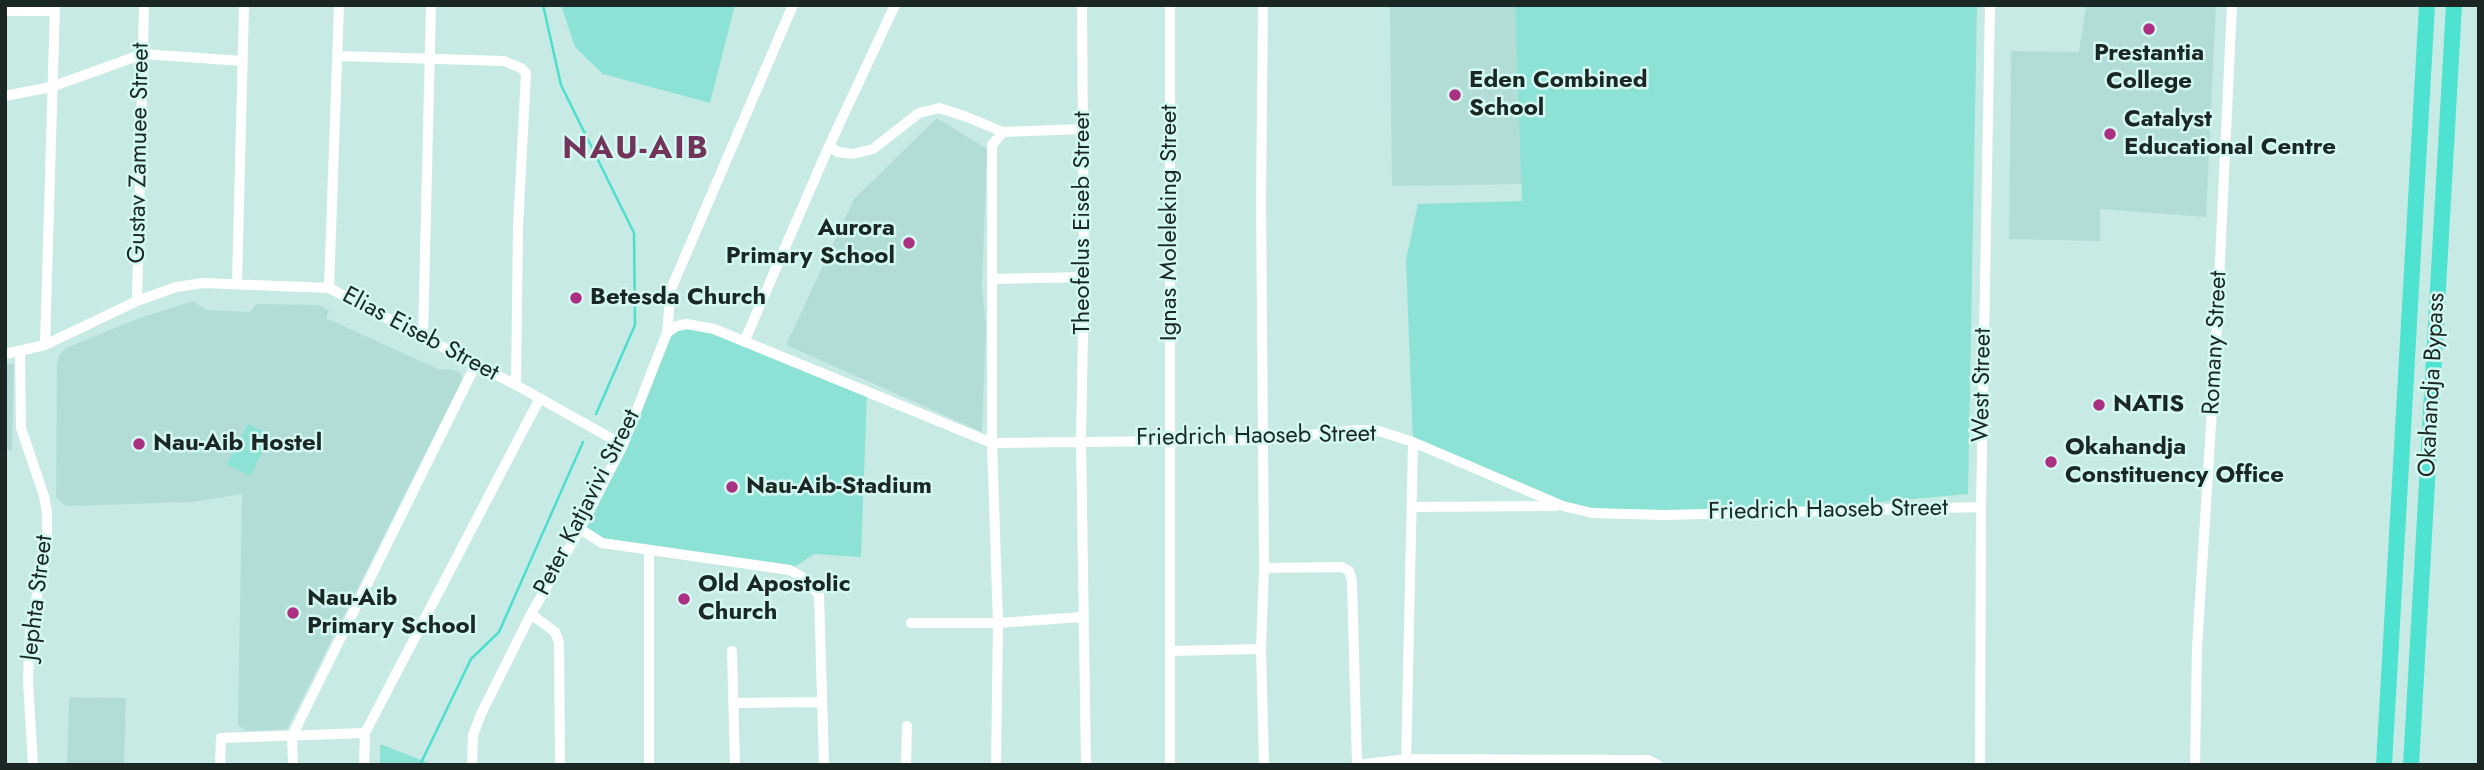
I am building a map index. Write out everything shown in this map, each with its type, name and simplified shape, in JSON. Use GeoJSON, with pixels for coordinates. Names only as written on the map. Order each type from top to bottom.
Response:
{"type":"FeatureCollection","features":[{"type":"Feature","properties":{"kind":"highway","name":"Okahandja Bypass"},"geometry":{"type":"LineString","coordinates":[[2384,765],[2427,5]]}},
{"type":"Feature","properties":{"kind":"highway","name":"Okahandja Bypass"},"geometry":{"type":"LineString","coordinates":[[2411,765],[2454,5]]}},
{"type":"Feature","properties":{"kind":"street","name":"Gustav Zamuee Street"},"geometry":{"type":"LineString","coordinates":[[137,301],[144,5]]}},
{"type":"Feature","properties":{"kind":"street"},"geometry":{"type":"LineString","coordinates":[[237,284],[244,5]]}},
{"type":"Feature","properties":{"kind":"street"},"geometry":{"type":"LineString","coordinates":[[329,288],[339,5]]}},
{"type":"Feature","properties":{"kind":"street"},"geometry":{"type":"LineString","coordinates":[[423,336],[431,5]]}},
{"type":"Feature","properties":{"kind":"street","name":"Peter Katjavivi Street"},"geometry":{"type":"LineString","coordinates":[[472,765],[473,735],[481,714],[531,614],[580,529],[623,445],[667,333],[671,289],[793,5]]}},
{"type":"Feature","properties":{"kind":"street"},"geometry":{"type":"LineString","coordinates":[[744,342],[829,146],[895,5]]}},
{"type":"Feature","properties":{"kind":"street","name":"Theofelus Eiseb Street"},"geometry":{"type":"LineString","coordinates":[[1082,5],[1084,277],[1081,441],[1086,765]]}},
{"type":"Feature","properties":{"kind":"street","name":"Ignas Moleleking Street"},"geometry":{"type":"LineString","coordinates":[[1170,5],[1170,765]]}},
{"type":"Feature","properties":{"kind":"street"},"geometry":{"type":"LineString","coordinates":[[1263,5],[1261,200],[1264,568],[1261,649],[1264,765]]}},
{"type":"Feature","properties":{"kind":"street","name":"West Street"},"geometry":{"type":"LineString","coordinates":[[1980,765],[1981,507],[1990,5]]}},
{"type":"Feature","properties":{"kind":"street","name":"Romany Street"},"geometry":{"type":"LineString","coordinates":[[2195,765],[2197,647],[2216,346],[2232,5]]}},
{"type":"Feature","properties":{"kind":"street"},"geometry":{"type":"LineString","coordinates":[[5,11],[55,8],[45,345]]}},
{"type":"Feature","properties":{"kind":"street"},"geometry":{"type":"LineString","coordinates":[[5,96],[51,87],[143,54],[242,61]]}},
{"type":"Feature","properties":{"kind":"street"},"geometry":{"type":"LineString","coordinates":[[338,56],[504,61],[526,73],[518,227],[516,385]]}},
{"type":"Feature","properties":{"kind":"street"},"geometry":{"type":"LineString","coordinates":[[829,146],[838,152],[852,154],[873,149],[919,113],[939,108],[1003,132],[1083,129]]}},
{"type":"Feature","properties":{"kind":"street"},"geometry":{"type":"LineString","coordinates":[[996,765],[998,623],[992,443],[992,145],[1003,132]]}},
{"type":"Feature","properties":{"kind":"street"},"geometry":{"type":"LineString","coordinates":[[992,279],[1084,277]]}},
{"type":"Feature","properties":{"kind":"street","name":"Elias Eiseb Street"},"geometry":{"type":"LineString","coordinates":[[5,354],[45,345],[137,301],[176,287],[203,283],[329,288],[516,385],[623,445]]}},
{"type":"Feature","properties":{"kind":"street","name":"Friedrich Haoseb Street"},"geometry":{"type":"LineString","coordinates":[[667,333],[677,326],[687,324],[714,329],[992,443],[1263,440],[1356,430],[1379,431],[1413,442],[1563,506],[1592,513],[1665,515],[1981,507]]}},
{"type":"Feature","properties":{"kind":"street","name":"Jephta Street"},"geometry":{"type":"LineString","coordinates":[[20,352],[21,428],[47,512],[47,546],[30,630],[29,681],[33,765]]}},
{"type":"Feature","properties":{"kind":"street"},"geometry":{"type":"LineString","coordinates":[[293,765],[292,736],[476,364]]}},
{"type":"Feature","properties":{"kind":"street"},"geometry":{"type":"LineString","coordinates":[[364,765],[365,733],[540,398]]}},
{"type":"Feature","properties":{"kind":"street"},"geometry":{"type":"LineString","coordinates":[[1406,762],[1413,442]]}},
{"type":"Feature","properties":{"kind":"street"},"geometry":{"type":"LineString","coordinates":[[1412,507],[1563,506]]}},
{"type":"Feature","properties":{"kind":"street"},"geometry":{"type":"LineString","coordinates":[[580,529],[602,542],[790,570],[807,580],[819,596],[824,765]]}},
{"type":"Feature","properties":{"kind":"street"},"geometry":{"type":"LineString","coordinates":[[649,550],[649,765]]}},
{"type":"Feature","properties":{"kind":"street"},"geometry":{"type":"LineString","coordinates":[[1264,568],[1342,567],[1349,571],[1352,581],[1357,764],[1648,760],[1658,765]]}},
{"type":"Feature","properties":{"kind":"street"},"geometry":{"type":"LineString","coordinates":[[531,614],[555,632],[559,643],[560,765]]}},
{"type":"Feature","properties":{"kind":"street"},"geometry":{"type":"LineString","coordinates":[[911,622],[998,623],[1082,617]]}},
{"type":"Feature","properties":{"kind":"street"},"geometry":{"type":"LineString","coordinates":[[1170,651],[1261,649]]}},
{"type":"Feature","properties":{"kind":"street"},"geometry":{"type":"LineString","coordinates":[[732,651],[735,765]]}},
{"type":"Feature","properties":{"kind":"street"},"geometry":{"type":"LineString","coordinates":[[733,704],[821,702]]}},
{"type":"Feature","properties":{"kind":"street"},"geometry":{"type":"LineString","coordinates":[[906,765],[907,726]]}},
{"type":"Feature","properties":{"kind":"street"},"geometry":{"type":"LineString","coordinates":[[220,765],[221,738],[365,733]]}},
{"type":"Feature","properties":{"kind":"shaded area","name":"Eden Combined School"},"geometry":{"type":"Polygon","coordinates":[[[1390,5],[1515,5],[1523,184],[1392,186],[1390,5]]]}},
{"type":"Feature","properties":{"kind":"shaded area","name":"Catalyst Educational Centre"},"geometry":{"type":"Polygon","coordinates":[[[2086,5],[2216,5],[2206,217],[2100,209],[2100,241],[2009,239],[2011,51],[2079,52],[2086,5]]]}},
{"type":"Feature","properties":{"kind":"shaded area","name":"Aurora Primary School"},"geometry":{"type":"Polygon","coordinates":[[[937,118],[987,149],[982,287],[986,326],[982,432],[786,345],[854,199],[937,118]]]}},
{"type":"Feature","properties":{"kind":"shaded area","name":"Nau-Aib Primary School"},"geometry":{"type":"Polygon","coordinates":[[[193,301],[206,310],[250,312],[256,304],[319,305],[329,310],[326,318],[440,370],[450,369],[461,373],[462,380],[287,729],[247,731],[238,725],[242,494],[193,502],[66,506],[56,498],[59,355],[66,348],[140,318],[193,301]]]}},
{"type":"Feature","properties":{"kind":"shaded area"},"geometry":{"type":"Polygon","coordinates":[[[5,364],[14,364],[12,450],[5,450],[5,364]]]}},
{"type":"Feature","properties":{"kind":"shaded area"},"geometry":{"type":"Polygon","coordinates":[[[69,697],[126,698],[124,765],[67,765],[69,697]]]}},
{"type":"Feature","properties":{"kind":"green space"},"geometry":{"type":"Polygon","coordinates":[[[561,5],[735,5],[710,103],[603,74],[575,47],[561,5]]]}},
{"type":"Feature","properties":{"kind":"green space"},"geometry":{"type":"Polygon","coordinates":[[[1515,5],[1977,5],[1968,494],[1770,512],[1592,513],[1413,442],[1406,260],[1418,204],[1522,201],[1515,5]]]}},
{"type":"Feature","properties":{"kind":"green space","name":"Nau-Aib-Stadium"},"geometry":{"type":"Polygon","coordinates":[[[687,324],[867,392],[861,557],[814,554],[790,570],[602,543],[580,529],[667,333],[687,324]]]}},
{"type":"Feature","properties":{"kind":"green space"},"geometry":{"type":"Polygon","coordinates":[[[248,424],[271,435],[250,476],[227,465],[248,424]]]}},
{"type":"Feature","properties":{"kind":"green space"},"geometry":{"type":"Polygon","coordinates":[[[380,744],[434,765],[380,765],[380,744]]]}},
{"type":"Feature","properties":{"kind":"waterway"},"geometry":{"type":"LineString","coordinates":[[543,5],[561,85],[634,233],[635,325],[596,414]]}},
{"type":"Feature","properties":{"kind":"waterway"},"geometry":{"type":"LineString","coordinates":[[420,765],[471,659],[499,632],[583,442]]}},
{"type":"Feature","properties":{"kind":"place","name":"Prestantia College"},"geometry":{"type":"Point","coordinates":[2149,29]}},
{"type":"Feature","properties":{"kind":"place","name":"Eden Combined School"},"geometry":{"type":"Point","coordinates":[1455,95]}},
{"type":"Feature","properties":{"kind":"place","name":"Catalyst Educational Centre"},"geometry":{"type":"Point","coordinates":[2110,134]}},
{"type":"Feature","properties":{"kind":"place","name":"Aurora Primary School"},"geometry":{"type":"Point","coordinates":[909,243]}},
{"type":"Feature","properties":{"kind":"place","name":"Betesda Church"},"geometry":{"type":"Point","coordinates":[576,298]}},
{"type":"Feature","properties":{"kind":"place","name":"NATIS"},"geometry":{"type":"Point","coordinates":[2099,405]}},
{"type":"Feature","properties":{"kind":"place","name":"Nau-Aib Hostel"},"geometry":{"type":"Point","coordinates":[139,444]}},
{"type":"Feature","properties":{"kind":"place","name":"Okahandja Constituency Office"},"geometry":{"type":"Point","coordinates":[2051,462]}},
{"type":"Feature","properties":{"kind":"place","name":"Nau-Aib-Stadium"},"geometry":{"type":"Point","coordinates":[732,487]}},
{"type":"Feature","properties":{"kind":"place","name":"Old Apostolic Church"},"geometry":{"type":"Point","coordinates":[684,599]}},
{"type":"Feature","properties":{"kind":"place","name":"Nau-Aib Primary School"},"geometry":{"type":"Point","coordinates":[293,613]}},
{"type":"Feature","properties":{"kind":"district","name":"NAU-AIB"},"geometry":{"type":"Point","coordinates":[636,150]}}]}
